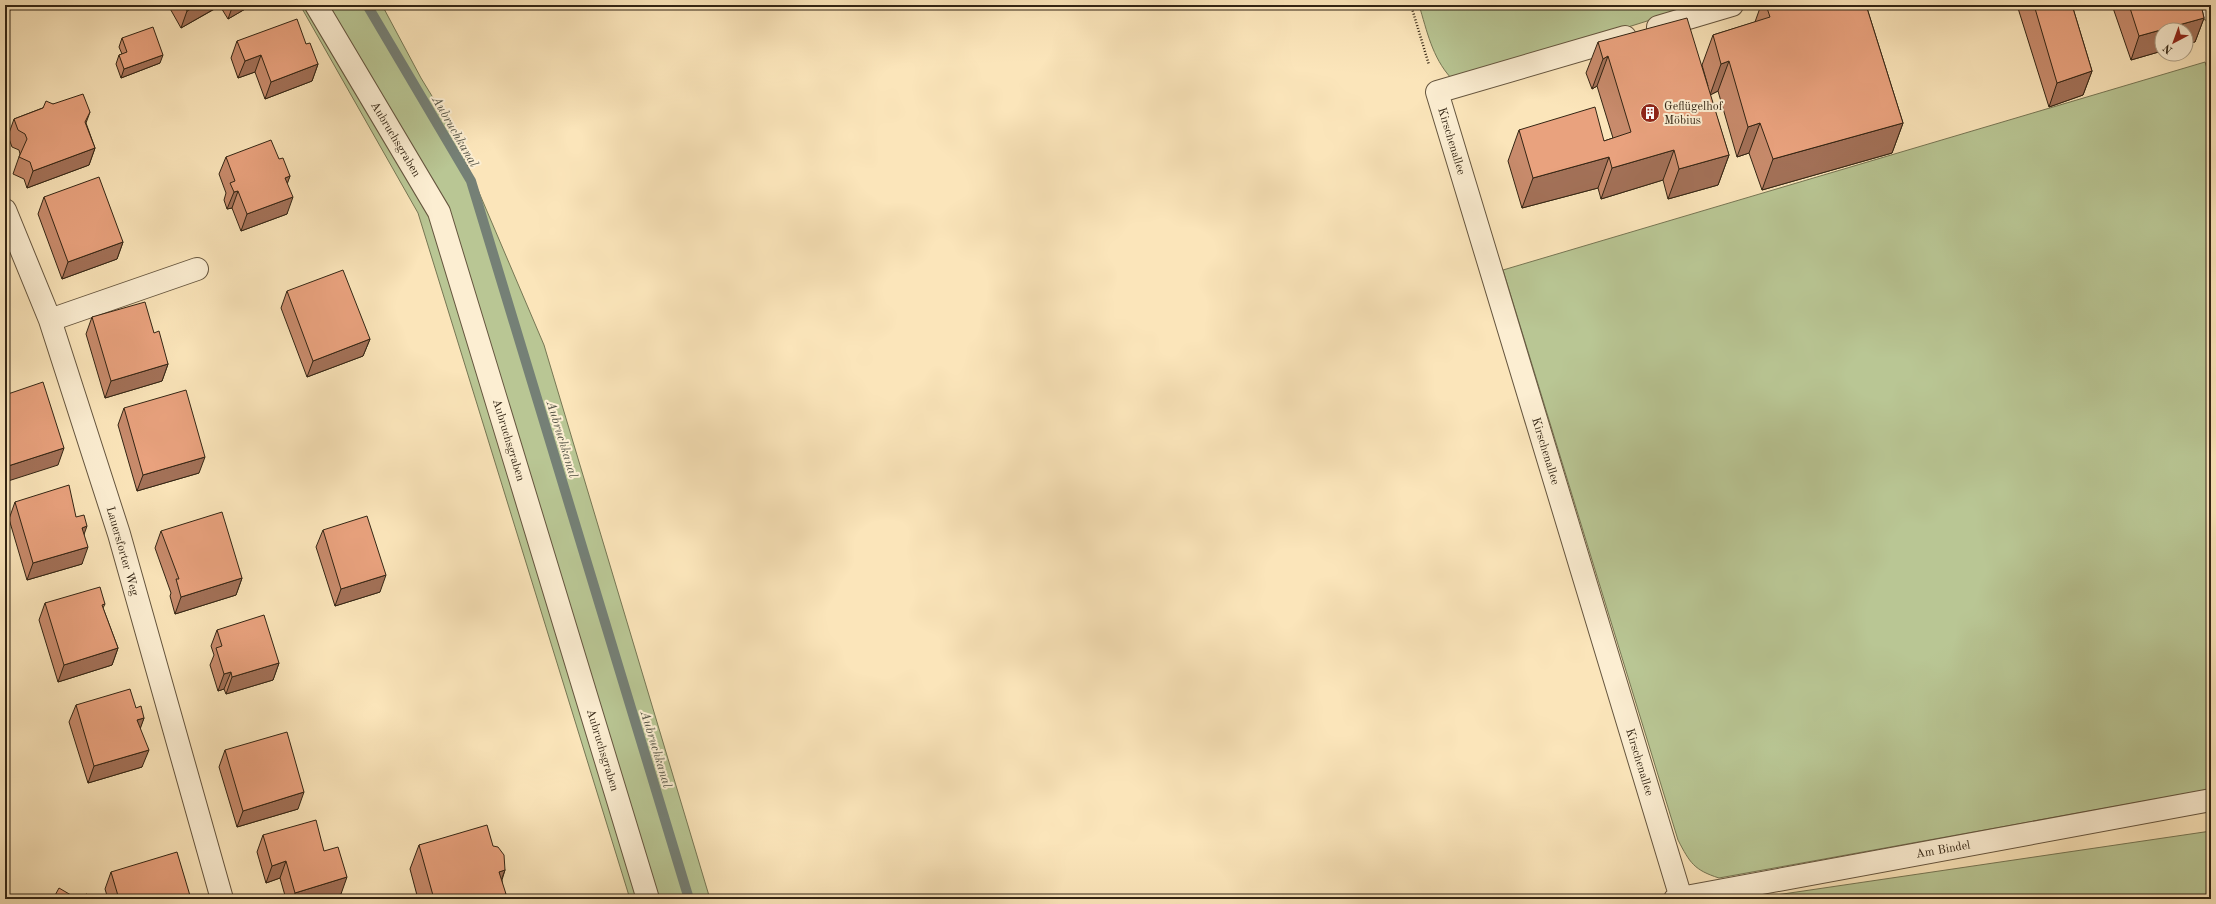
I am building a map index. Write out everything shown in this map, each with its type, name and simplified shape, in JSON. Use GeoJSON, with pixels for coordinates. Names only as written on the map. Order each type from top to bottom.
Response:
{"type":"FeatureCollection","features":[{"type":"Feature","properties":{"kind":"street","name":"Aubruchsgraben"},"geometry":{"type":"LineString","coordinates":[[316,5],[440,212],[648,899]]}},
{"type":"Feature","properties":{"kind":"street"},"geometry":{"type":"LineString","coordinates":[[1437,92],[1732,5]]}},
{"type":"Feature","properties":{"kind":"street"},"geometry":{"type":"LineString","coordinates":[[2210,5],[2211,10]]}},
{"type":"Feature","properties":{"kind":"street","name":"Kirschenallee"},"geometry":{"type":"LineString","coordinates":[[1437,92],[1678,898]]}},
{"type":"Feature","properties":{"kind":"street","name":"Lauersforter Weg"},"geometry":{"type":"LineString","coordinates":[[5,210],[50,320],[119,534],[222,899]]}},
{"type":"Feature","properties":{"kind":"street"},"geometry":{"type":"LineString","coordinates":[[50,320],[197,269]]}},
{"type":"Feature","properties":{"kind":"street","name":"Am Bindel"},"geometry":{"type":"LineString","coordinates":[[1678,898],[2211,800]]}},
{"type":"Feature","properties":{"kind":"path","name":"Kirschenallee"},"geometry":{"type":"LineString","coordinates":[[1411,5],[1437,92]]}},
{"type":"Feature","properties":{"kind":"green space"},"geometry":{"type":"Polygon","coordinates":[[[300,5],[382,5],[421,78],[452,129],[544,345],[710,899],[630,899],[418,213],[300,5]]]}},
{"type":"Feature","properties":{"kind":"green space"},"geometry":{"type":"Polygon","coordinates":[[[1419,5],[1698,5],[1466,78],[1451,78],[1444,70],[1435,53],[1419,5]]]}},
{"type":"Feature","properties":{"kind":"green space"},"geometry":{"type":"Polygon","coordinates":[[[2205,62],[2211,81],[2211,789],[1719,878],[1698,869],[1686,855],[1678,840],[1503,270],[2205,62]]]}},
{"type":"Feature","properties":{"kind":"green space"},"geometry":{"type":"Polygon","coordinates":[[[2211,831],[2211,899],[1749,899],[2211,831]]]}},
{"type":"Feature","properties":{"kind":"building"},"geometry":{"type":"Polygon","coordinates":[[[184,5],[198,5],[187,11],[184,5]]]}},
{"type":"Feature","properties":{"kind":"building"},"geometry":{"type":"Polygon","coordinates":[[[1766,5],[1866,5],[1903,123],[1773,159],[1760,123],[1748,127],[1729,61],[1721,64],[1713,35],[1770,17],[1766,5]]]}},
{"type":"Feature","properties":{"kind":"building"},"geometry":{"type":"Polygon","coordinates":[[[2034,5],[2072,5],[2092,71],[2057,83],[2034,5]]]}},
{"type":"Feature","properties":{"kind":"building"},"geometry":{"type":"Polygon","coordinates":[[[2129,5],[2201,5],[2204,18],[2190,22],[2154,22],[2154,32],[2139,36],[2129,5]]]}},
{"type":"Feature","properties":{"kind":"building"},"geometry":{"type":"Polygon","coordinates":[[[1687,18],[1729,155],[1679,169],[1674,150],[1612,168],[1609,157],[1533,178],[1519,130],[1595,107],[1604,141],[1631,132],[1608,56],[1603,59],[1598,42],[1687,18]]]}},
{"type":"Feature","properties":{"kind":"building"},"geometry":{"type":"Polygon","coordinates":[[[297,19],[306,44],[310,43],[318,64],[271,82],[261,55],[245,61],[237,41],[297,19]]]}},
{"type":"Feature","properties":{"kind":"building"},"geometry":{"type":"Polygon","coordinates":[[[153,27],[163,55],[124,69],[119,55],[127,52],[122,38],[153,27]]]}},
{"type":"Feature","properties":{"kind":"building"},"geometry":{"type":"Polygon","coordinates":[[[83,94],[90,112],[85,122],[95,148],[33,171],[30,162],[19,157],[27,139],[25,134],[18,130],[14,119],[43,108],[46,101],[53,104],[83,94]]]}},
{"type":"Feature","properties":{"kind":"building"},"geometry":{"type":"Polygon","coordinates":[[[271,140],[279,159],[283,158],[290,176],[285,178],[293,197],[247,214],[238,191],[234,192],[230,183],[235,181],[226,157],[271,140]]]}},
{"type":"Feature","properties":{"kind":"building"},"geometry":{"type":"Polygon","coordinates":[[[99,177],[123,242],[68,262],[44,197],[99,177]]]}},
{"type":"Feature","properties":{"kind":"building"},"geometry":{"type":"Polygon","coordinates":[[[343,270],[370,339],[313,361],[287,291],[343,270]]]}},
{"type":"Feature","properties":{"kind":"building"},"geometry":{"type":"Polygon","coordinates":[[[145,302],[154,333],[159,331],[168,364],[111,381],[92,317],[145,302]]]}},
{"type":"Feature","properties":{"kind":"building"},"geometry":{"type":"Polygon","coordinates":[[[43,382],[64,448],[5,467],[5,395],[43,382]]]}},
{"type":"Feature","properties":{"kind":"building"},"geometry":{"type":"Polygon","coordinates":[[[186,390],[205,457],[143,475],[124,408],[186,390]]]}},
{"type":"Feature","properties":{"kind":"building"},"geometry":{"type":"Polygon","coordinates":[[[69,485],[76,517],[84,515],[87,526],[82,528],[88,547],[33,563],[15,502],[69,485]]]}},
{"type":"Feature","properties":{"kind":"building"},"geometry":{"type":"Polygon","coordinates":[[[222,512],[242,578],[181,597],[176,579],[179,579],[161,531],[222,512]]]}},
{"type":"Feature","properties":{"kind":"building"},"geometry":{"type":"Polygon","coordinates":[[[367,516],[386,575],[341,589],[323,530],[367,516]]]}},
{"type":"Feature","properties":{"kind":"building"},"geometry":{"type":"Polygon","coordinates":[[[100,587],[105,604],[102,605],[118,648],[64,665],[45,603],[100,587]]]}},
{"type":"Feature","properties":{"kind":"building"},"geometry":{"type":"Polygon","coordinates":[[[264,615],[279,663],[232,677],[231,672],[224,674],[216,648],[222,646],[217,630],[264,615]]]}},
{"type":"Feature","properties":{"kind":"building"},"geometry":{"type":"Polygon","coordinates":[[[130,689],[136,708],[141,706],[144,718],[137,720],[149,750],[94,766],[76,705],[130,689]]]}},
{"type":"Feature","properties":{"kind":"building"},"geometry":{"type":"Polygon","coordinates":[[[287,732],[304,792],[243,811],[225,750],[287,732]]]}},
{"type":"Feature","properties":{"kind":"building"},"geometry":{"type":"Polygon","coordinates":[[[316,820],[324,851],[338,847],[347,877],[295,893],[286,861],[272,866],[263,835],[316,820]]]}},
{"type":"Feature","properties":{"kind":"building"},"geometry":{"type":"Polygon","coordinates":[[[487,825],[493,846],[498,847],[504,855],[505,870],[499,872],[506,894],[487,899],[434,899],[419,845],[487,825]]]}},
{"type":"Feature","properties":{"kind":"building"},"geometry":{"type":"Polygon","coordinates":[[[177,852],[191,899],[119,899],[111,872],[177,852]]]}},
{"type":"Feature","properties":{"kind":"building"},"geometry":{"type":"Polygon","coordinates":[[[59,888],[76,898],[87,894],[88,899],[53,899],[59,888]]]}},
{"type":"Feature","properties":{"kind":"waterway","name":"Aubruchkanal"},"geometry":{"type":"LineString","coordinates":[[367,5],[471,181],[689,899]]}},
{"type":"Feature","properties":{"kind":"place","name":"Geflügelhof Möbius"},"geometry":{"type":"Point","coordinates":[1650,113]}}]}
